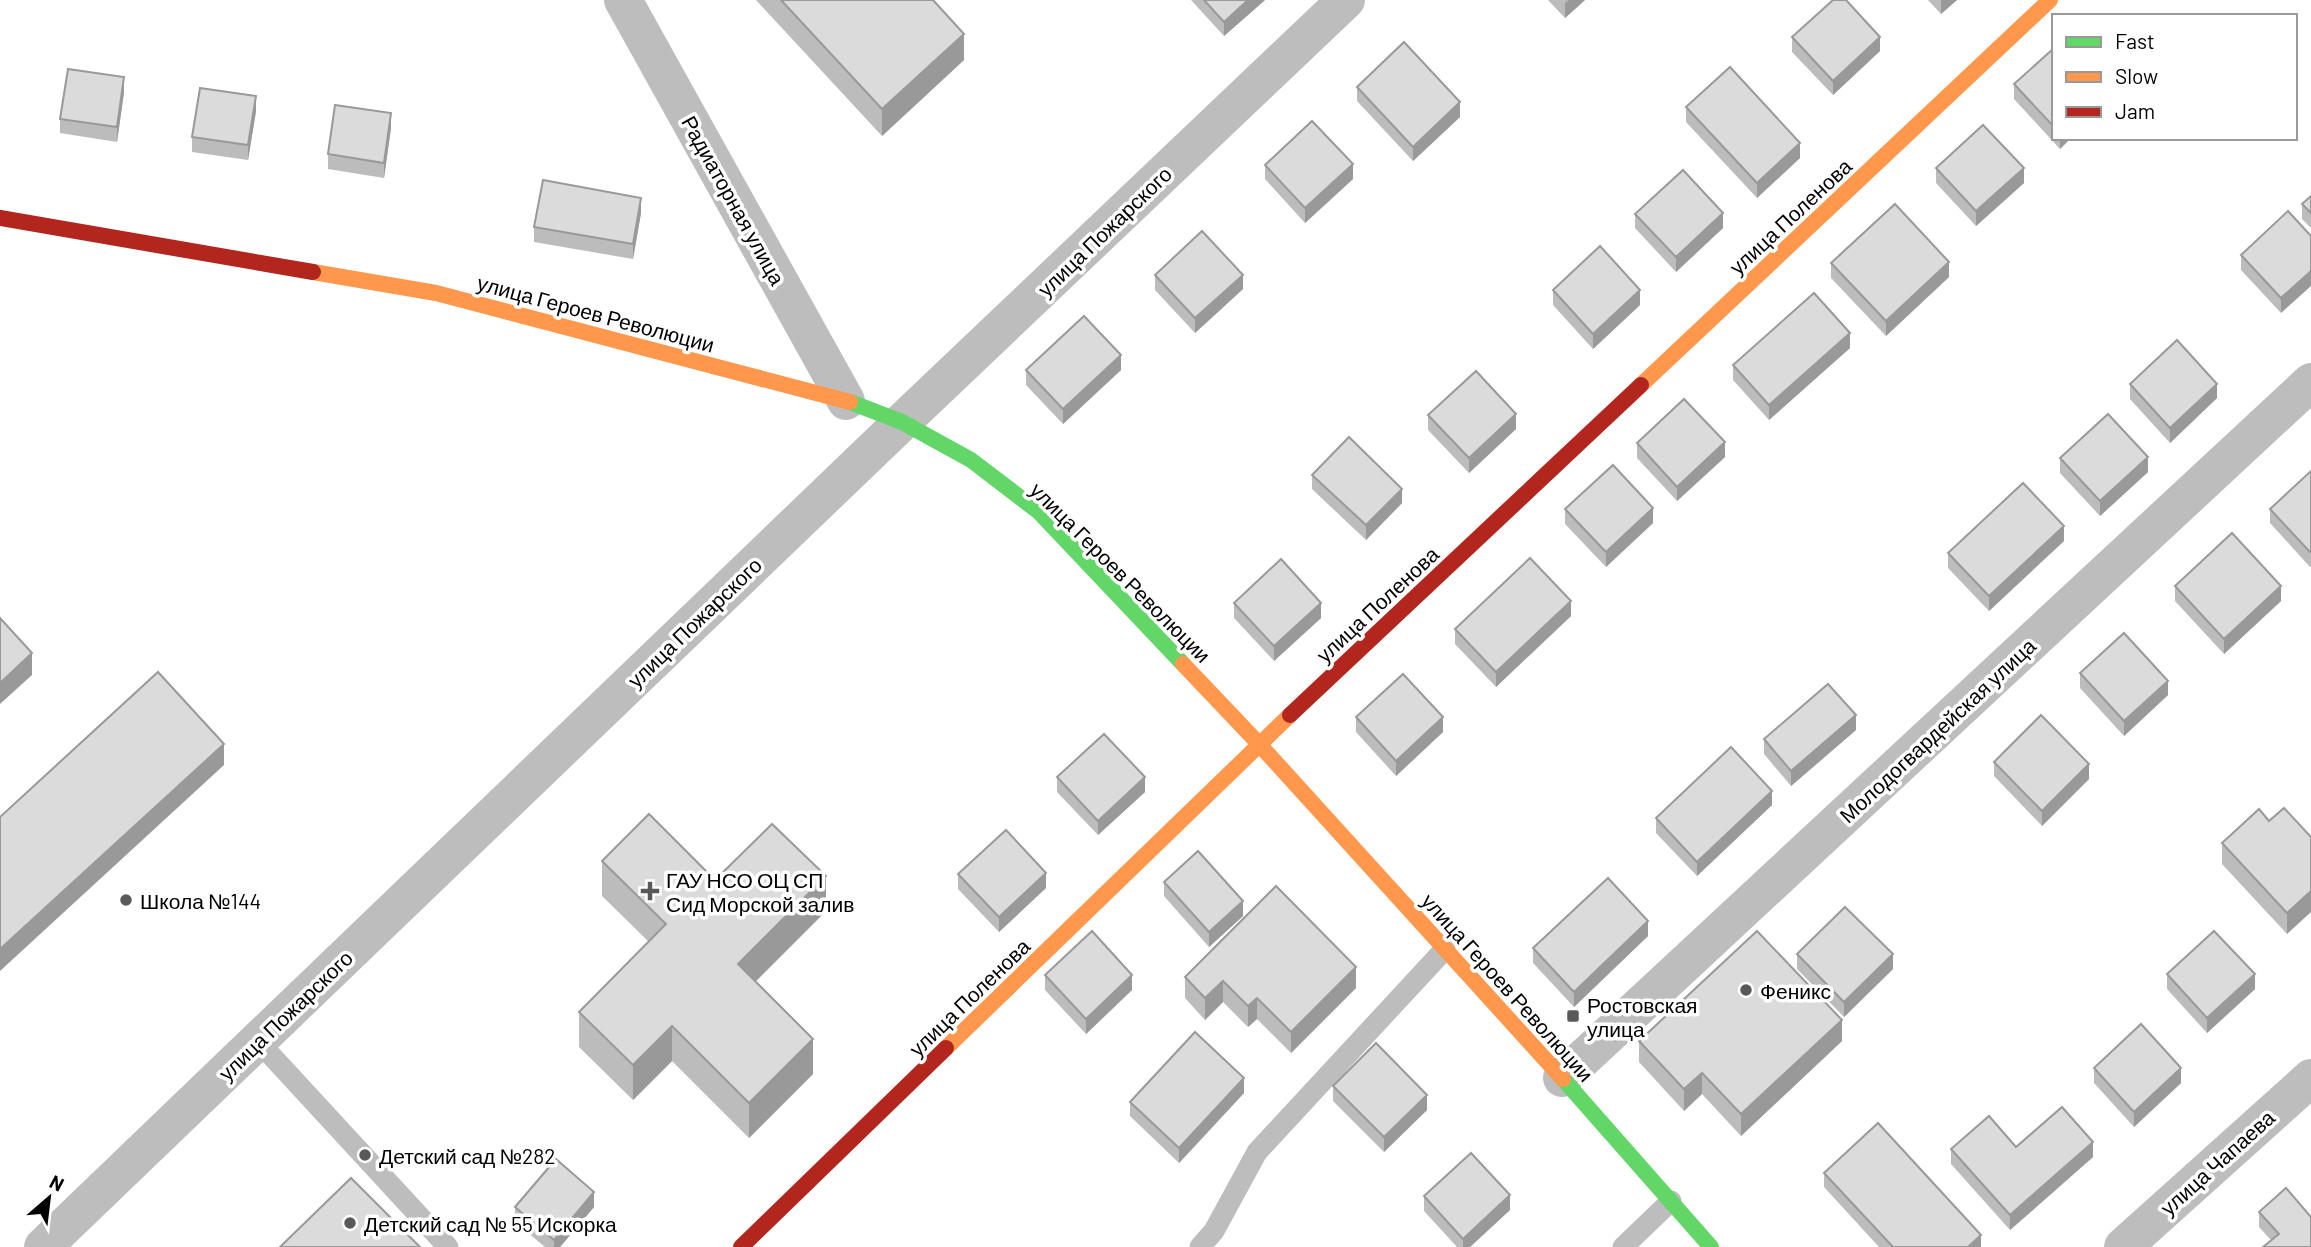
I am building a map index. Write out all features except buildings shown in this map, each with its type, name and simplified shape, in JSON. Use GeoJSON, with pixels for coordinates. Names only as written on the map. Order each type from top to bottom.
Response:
{"type":"FeatureCollection","features":[{"type":"Feature","properties":{"kind":"street","name":"Радиаторная улица"},"geometry":{"type":"LineString","coordinates":[[623,0],[846,401]]}},
{"type":"Feature","properties":{"kind":"street","name":"улица Пожарского"},"geometry":{"type":"LineString","coordinates":[[43,1247],[902,422],[1346,0]]}},
{"type":"Feature","properties":{"kind":"street","name":"улица Поленова"},"geometry":{"type":"LineString","coordinates":[[741,1247],[1259,744],[2050,0]]}},
{"type":"Feature","properties":{"kind":"street","name":"улица Героев Революции"},"geometry":{"type":"LineString","coordinates":[[0,218],[436,292],[846,401],[902,422],[971,460],[1039,512],[1259,744],[1712,1247]]}},
{"type":"Feature","properties":{"kind":"street","name":"Молодогвардейская улица"},"geometry":{"type":"LineString","coordinates":[[1562,1078],[2311,382]]}},
{"type":"Feature","properties":{"kind":"street","name":"улица Чапаева"},"geometry":{"type":"LineString","coordinates":[[2123,1247],[2311,1078]]}},
{"type":"Feature","properties":{"kind":"lane"},"geometry":{"type":"LineString","coordinates":[[1200,1247],[1214,1231],[1256,1152],[1445,949]]}},
{"type":"Feature","properties":{"kind":"lane"},"geometry":{"type":"LineString","coordinates":[[258,1041],[448,1247]]}},
{"type":"Feature","properties":{"kind":"lane"},"geometry":{"type":"LineString","coordinates":[[1623,1247],[1671,1201]]}},
{"type":"Feature","properties":{"kind":"traffic: fast"},"geometry":{"type":"LineString","coordinates":[[850,402],[902,422],[971,460],[1039,512],[1183,664]]}},
{"type":"Feature","properties":{"kind":"traffic: fast"},"geometry":{"type":"LineString","coordinates":[[1563,1079],[1711,1247]]}},
{"type":"Feature","properties":{"kind":"traffic: slow"},"geometry":{"type":"LineString","coordinates":[[1641,385],[2050,0]]}},
{"type":"Feature","properties":{"kind":"traffic: slow"},"geometry":{"type":"LineString","coordinates":[[313,272],[436,293],[850,402]]}},
{"type":"Feature","properties":{"kind":"traffic: slow"},"geometry":{"type":"LineString","coordinates":[[1183,664],[1563,1079]]}},
{"type":"Feature","properties":{"kind":"traffic: slow"},"geometry":{"type":"LineString","coordinates":[[946,1048],[1290,715]]}},
{"type":"Feature","properties":{"kind":"traffic: jam"},"geometry":{"type":"LineString","coordinates":[[0,218],[313,272]]}},
{"type":"Feature","properties":{"kind":"traffic: jam"},"geometry":{"type":"LineString","coordinates":[[1290,715],[1641,385]]}},
{"type":"Feature","properties":{"kind":"traffic: jam"},"geometry":{"type":"LineString","coordinates":[[741,1247],[946,1048]]}},
{"type":"Feature","properties":{"kind":"place","name":"ГАУ НСО ОЦ СП Сид Морской залив"},"geometry":{"type":"Point","coordinates":[650,891]}},
{"type":"Feature","properties":{"kind":"place","name":"Школа №144"},"geometry":{"type":"Point","coordinates":[126,900]}},
{"type":"Feature","properties":{"kind":"place","name":"Феникс"},"geometry":{"type":"Point","coordinates":[1746,990]}},
{"type":"Feature","properties":{"kind":"place","name":"Ростовская улица"},"geometry":{"type":"Point","coordinates":[1573,1016]}},
{"type":"Feature","properties":{"kind":"place","name":"Детский сад №282"},"geometry":{"type":"Point","coordinates":[365,1155]}},
{"type":"Feature","properties":{"kind":"place","name":"Детский сад № 55 Искорка"},"geometry":{"type":"Point","coordinates":[350,1223]}}]}
